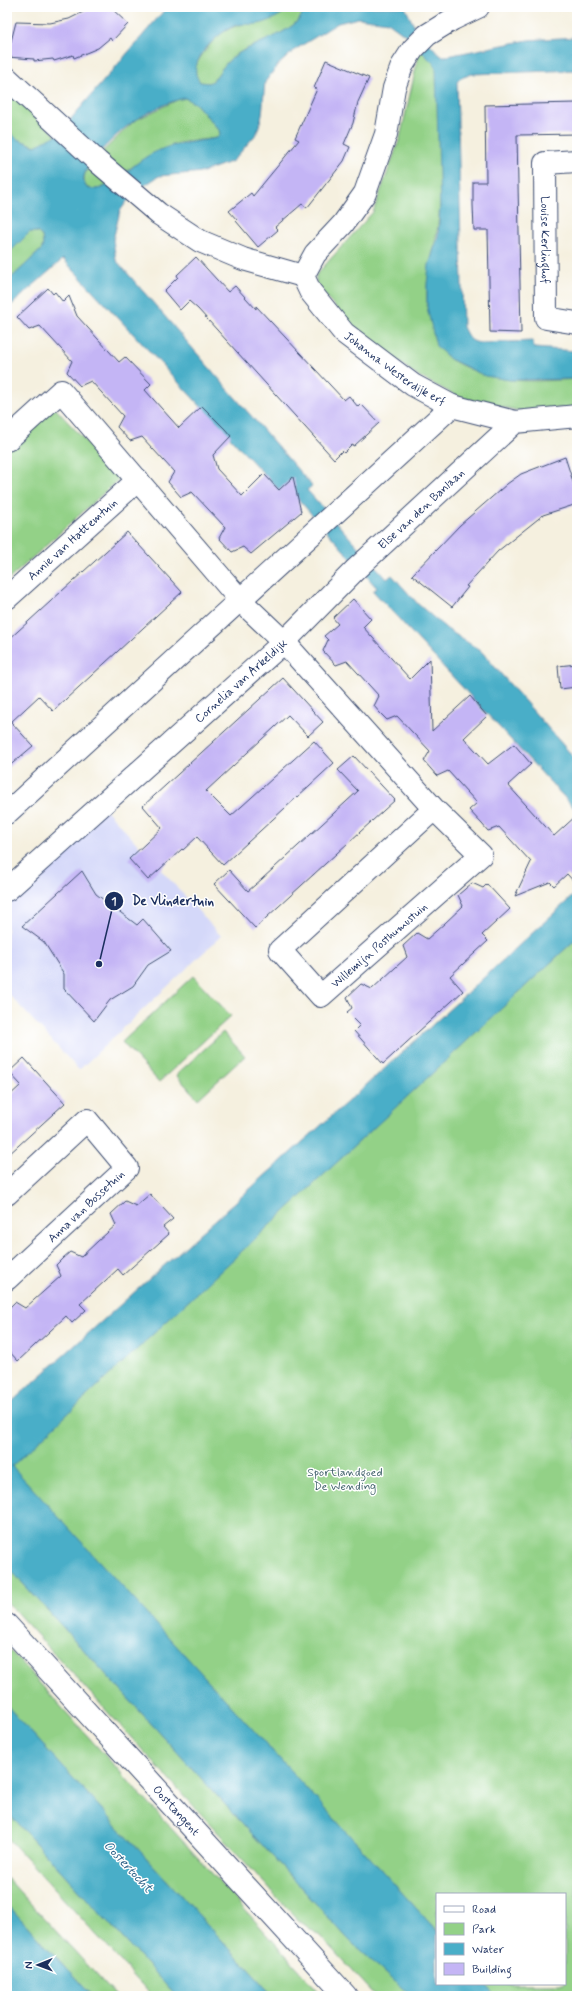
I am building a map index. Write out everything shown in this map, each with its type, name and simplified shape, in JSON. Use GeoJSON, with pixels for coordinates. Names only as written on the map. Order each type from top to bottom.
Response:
{"type":"FeatureCollection","features":[{"type":"Feature","properties":{"kind":"street"},"geometry":{"type":"LineString","coordinates":[[7,78],[58,126],[159,214],[200,241],[243,259],[303,276],[316,254],[343,224],[365,193],[386,134],[394,88],[402,66],[420,42],[452,19],[478,7]]}},
{"type":"Feature","properties":{"kind":"street","name":"Louise Kerlinghof"},"geometry":{"type":"LineString","coordinates":[[577,161],[545,163],[546,318],[577,323]]}},
{"type":"Feature","properties":{"kind":"street","name":"Johanna Westerdijk erf"},"geometry":{"type":"LineString","coordinates":[[303,276],[310,291],[344,333],[413,385],[452,406],[515,422]]}},
{"type":"Feature","properties":{"kind":"street"},"geometry":{"type":"LineString","coordinates":[[7,440],[61,391],[241,601]]}},
{"type":"Feature","properties":{"kind":"street"},"geometry":{"type":"LineString","coordinates":[[7,813],[241,601],[318,528],[452,406]]}},
{"type":"Feature","properties":{"kind":"street"},"geometry":{"type":"LineString","coordinates":[[515,422],[577,416]]}},
{"type":"Feature","properties":{"kind":"street","name":"Else van den Banlaan"},"geometry":{"type":"LineString","coordinates":[[284,642],[356,569],[515,422]]}},
{"type":"Feature","properties":{"kind":"street","name":"Annie van Hattemtuin"},"geometry":{"type":"LineString","coordinates":[[7,598],[138,480]]}},
{"type":"Feature","properties":{"kind":"street","name":"Cornelia van Arkeldijk"},"geometry":{"type":"LineString","coordinates":[[7,890],[284,642],[241,601]]}},
{"type":"Feature","properties":{"kind":"street","name":"Willemijn Posthumustuin"},"geometry":{"type":"LineString","coordinates":[[284,642],[434,809],[481,855],[321,996],[280,950],[434,809]]}},
{"type":"Feature","properties":{"kind":"street","name":"Anna van Bossetuin"},"geometry":{"type":"LineString","coordinates":[[7,1194],[87,1120],[127,1168],[7,1279]]}},
{"type":"Feature","properties":{"kind":"street","name":"Oosttangent"},"geometry":{"type":"LineString","coordinates":[[7,1625],[346,1996]]}},
{"type":"Feature","properties":{"kind":"shaded area"},"geometry":{"type":"Polygon","coordinates":[[[102,805],[221,936],[79,1070],[7,992],[7,890],[102,805]]]}},
{"type":"Feature","properties":{"kind":"green space"},"geometry":{"type":"Polygon","coordinates":[[[291,7],[301,7],[303,9],[301,17],[295,24],[276,36],[232,57],[213,81],[208,83],[200,82],[195,73],[196,64],[208,47],[221,33],[242,24],[276,15],[291,7]]]}},
{"type":"Feature","properties":{"kind":"green space"},"geometry":{"type":"Polygon","coordinates":[[[420,50],[442,56],[441,195],[438,226],[427,283],[427,306],[434,325],[450,359],[482,374],[497,378],[527,381],[577,379],[577,407],[520,411],[459,397],[416,375],[351,325],[316,285],[316,275],[373,212],[400,138],[420,50]]]}},
{"type":"Feature","properties":{"kind":"green space"},"geometry":{"type":"Polygon","coordinates":[[[7,91],[57,136],[36,146],[17,139],[7,129],[7,91]]]}},
{"type":"Feature","properties":{"kind":"green space"},"geometry":{"type":"Polygon","coordinates":[[[185,98],[196,104],[219,130],[220,134],[217,138],[179,143],[163,149],[149,156],[121,175],[99,155],[134,121],[179,99],[185,98]]]}},
{"type":"Feature","properties":{"kind":"green space"},"geometry":{"type":"Polygon","coordinates":[[[90,165],[111,183],[99,189],[87,188],[84,179],[85,173],[90,165]]]}},
{"type":"Feature","properties":{"kind":"green space"},"geometry":{"type":"Polygon","coordinates":[[[30,232],[37,232],[42,236],[42,249],[7,282],[7,255],[30,232]]]}},
{"type":"Feature","properties":{"kind":"green space"},"geometry":{"type":"Polygon","coordinates":[[[54,407],[120,478],[7,581],[7,450],[54,407]]]}},
{"type":"Feature","properties":{"kind":"green space","name":"Sportlandgoed De Wending"},"geometry":{"type":"Polygon","coordinates":[[[577,938],[577,1996],[496,1996],[486,1985],[566,1985],[566,1893],[436,1893],[436,1930],[11,1466],[577,938]]]}},
{"type":"Feature","properties":{"kind":"green space"},"geometry":{"type":"Polygon","coordinates":[[[193,976],[231,1016],[159,1082],[122,1042],[193,976]]]}},
{"type":"Feature","properties":{"kind":"green space"},"geometry":{"type":"Polygon","coordinates":[[[223,1032],[245,1056],[198,1099],[176,1075],[223,1032]]]}},
{"type":"Feature","properties":{"kind":"green space"},"geometry":{"type":"Polygon","coordinates":[[[7,1566],[350,1941],[411,1996],[376,1996],[320,1936],[298,1920],[7,1602],[7,1566]]]}},
{"type":"Feature","properties":{"kind":"green space"},"geometry":{"type":"Polygon","coordinates":[[[7,1647],[323,1996],[273,1996],[7,1706],[7,1647]]]}},
{"type":"Feature","properties":{"kind":"green space"},"geometry":{"type":"Polygon","coordinates":[[[7,1812],[176,1996],[152,1996],[7,1837],[7,1812]]]}},
{"type":"Feature","properties":{"kind":"green space"},"geometry":{"type":"Polygon","coordinates":[[[7,1878],[116,1996],[92,1996],[7,1904],[7,1878]]]}},
{"type":"Feature","properties":{"kind":"water"},"geometry":{"type":"Polygon","coordinates":[[[167,7],[291,7],[272,20],[258,24],[237,25],[219,35],[199,58],[196,67],[196,75],[200,82],[208,83],[213,81],[232,57],[276,36],[295,24],[301,17],[303,9],[301,7],[405,7],[415,28],[407,36],[388,22],[358,18],[338,23],[296,49],[278,65],[265,82],[262,115],[257,133],[233,161],[203,172],[159,176],[133,193],[120,211],[113,240],[116,260],[312,486],[307,490],[387,579],[392,575],[418,604],[447,629],[481,651],[577,761],[577,811],[373,591],[377,588],[298,499],[292,504],[63,259],[7,309],[7,282],[42,249],[43,243],[42,236],[37,232],[30,232],[7,255],[7,129],[17,139],[35,146],[57,135],[167,7]],[[185,98],[179,99],[152,111],[128,125],[105,146],[91,162],[86,170],[84,184],[87,188],[102,188],[109,185],[143,159],[160,150],[178,144],[217,138],[220,134],[219,130],[196,104],[185,98]]]}},
{"type":"Feature","properties":{"kind":"water"},"geometry":{"type":"Polygon","coordinates":[[[577,37],[577,70],[472,74],[461,78],[457,82],[463,327],[466,334],[474,341],[481,343],[533,341],[534,348],[577,351],[577,379],[510,380],[485,376],[450,359],[436,346],[427,307],[429,265],[438,236],[440,209],[436,70],[434,64],[420,50],[428,42],[441,56],[447,56],[528,40],[577,37]]]}},
{"type":"Feature","properties":{"kind":"water"},"geometry":{"type":"Polygon","coordinates":[[[577,892],[577,938],[12,1466],[436,1930],[436,1985],[486,1985],[496,1996],[411,1996],[350,1941],[7,1566],[7,1406],[393,1061],[577,892]]]}},
{"type":"Feature","properties":{"kind":"water","name":"Oostertocht"},"geometry":{"type":"Polygon","coordinates":[[[7,1706],[273,1996],[176,1996],[7,1812],[7,1706]]]}},
{"type":"Feature","properties":{"kind":"water"},"geometry":{"type":"Polygon","coordinates":[[[7,1904],[92,1996],[7,1996],[7,1904]]]}},
{"type":"Feature","properties":{"kind":"building"},"geometry":{"type":"Polygon","coordinates":[[[93,7],[110,7],[128,24],[112,41],[110,38],[98,48],[74,58],[73,55],[54,61],[53,59],[34,61],[34,59],[7,57],[16,22],[50,23],[69,19],[93,7]]]}},
{"type":"Feature","properties":{"kind":"building"},"geometry":{"type":"Polygon","coordinates":[[[326,60],[369,78],[358,102],[353,123],[344,144],[350,147],[344,161],[307,208],[302,204],[275,227],[278,230],[258,247],[229,211],[251,193],[253,196],[299,140],[295,138],[317,89],[314,88],[326,60]]]}},
{"type":"Feature","properties":{"kind":"building"},"geometry":{"type":"Polygon","coordinates":[[[577,103],[577,134],[517,135],[521,333],[490,332],[488,230],[474,230],[473,205],[473,182],[486,182],[485,105],[577,103]]]}},
{"type":"Feature","properties":{"kind":"building"},"geometry":{"type":"Polygon","coordinates":[[[196,257],[228,292],[235,286],[256,309],[256,306],[344,400],[349,396],[358,407],[361,404],[379,423],[354,446],[352,445],[344,453],[342,451],[334,459],[198,309],[189,301],[180,310],[164,291],[178,277],[177,275],[196,257]]]}},
{"type":"Feature","properties":{"kind":"building"},"geometry":{"type":"Polygon","coordinates":[[[48,288],[53,294],[55,292],[63,302],[69,296],[77,316],[119,362],[125,357],[151,384],[145,390],[179,428],[202,406],[225,429],[231,436],[213,455],[217,469],[242,496],[264,474],[279,490],[293,477],[301,512],[251,554],[243,547],[232,552],[219,538],[225,527],[192,492],[181,497],[168,482],[174,472],[142,437],[130,441],[117,427],[123,416],[91,381],[80,386],[67,372],[72,361],[40,326],[29,330],[17,317],[48,288]]]}},
{"type":"Feature","properties":{"kind":"building"},"geometry":{"type":"Polygon","coordinates":[[[565,457],[577,494],[577,504],[543,515],[498,551],[466,586],[468,587],[452,607],[412,575],[460,525],[507,484],[521,474],[565,457]]]}},
{"type":"Feature","properties":{"kind":"building"},"geometry":{"type":"Polygon","coordinates":[[[127,532],[182,592],[53,711],[39,696],[11,722],[33,746],[7,768],[7,641],[127,532]]]}},
{"type":"Feature","properties":{"kind":"building"},"geometry":{"type":"Polygon","coordinates":[[[353,599],[371,619],[363,627],[410,679],[430,659],[432,731],[470,696],[487,716],[464,738],[488,764],[514,744],[531,764],[508,785],[554,836],[577,815],[577,885],[567,874],[554,886],[550,882],[515,896],[531,862],[499,827],[488,831],[469,810],[477,803],[448,771],[437,776],[424,761],[430,751],[397,716],[387,720],[380,713],[374,706],[379,696],[347,661],[336,665],[323,651],[328,640],[324,636],[338,624],[333,618],[353,599]]]}},
{"type":"Feature","properties":{"kind":"building"},"geometry":{"type":"Polygon","coordinates":[[[577,664],[577,687],[560,689],[558,666],[577,664]]]}},
{"type":"Feature","properties":{"kind":"building"},"geometry":{"type":"Polygon","coordinates":[[[283,678],[323,722],[308,736],[288,715],[206,791],[231,816],[314,741],[334,763],[223,865],[197,837],[148,880],[129,859],[162,828],[143,806],[283,678]]]}},
{"type":"Feature","properties":{"kind":"building"},"geometry":{"type":"Polygon","coordinates":[[[354,756],[395,800],[255,928],[214,884],[229,870],[248,891],[262,879],[358,791],[338,770],[354,756]]]}},
{"type":"Feature","properties":{"kind":"building"},"geometry":{"type":"Polygon","coordinates":[[[82,871],[96,894],[137,925],[143,919],[171,951],[148,965],[133,986],[110,1000],[94,1021],[64,989],[64,974],[44,942],[22,926],[82,871]]]}},
{"type":"Feature","properties":{"kind":"building"},"geometry":{"type":"Polygon","coordinates":[[[472,883],[483,888],[487,884],[510,909],[482,935],[488,941],[450,976],[463,991],[383,1064],[354,1031],[360,1025],[347,1012],[352,1008],[347,997],[361,984],[372,989],[407,957],[403,946],[417,933],[427,939],[445,923],[463,906],[458,895],[472,883]]]}},
{"type":"Feature","properties":{"kind":"building"},"geometry":{"type":"Polygon","coordinates":[[[24,1058],[65,1103],[7,1156],[7,1098],[21,1085],[9,1072],[24,1058]]]}},
{"type":"Feature","properties":{"kind":"building"},"geometry":{"type":"Polygon","coordinates":[[[150,1194],[173,1219],[163,1227],[169,1234],[123,1275],[118,1269],[80,1304],[86,1310],[72,1323],[66,1316],[18,1361],[7,1349],[7,1310],[15,1302],[25,1308],[61,1276],[56,1265],[70,1252],[81,1257],[116,1225],[111,1214],[125,1201],[136,1206],[150,1194]]]}},
{"type":"Feature","properties":{"kind":"place","name":"De Vlindertuin"},"geometry":{"type":"Point","coordinates":[99,964]}}]}
